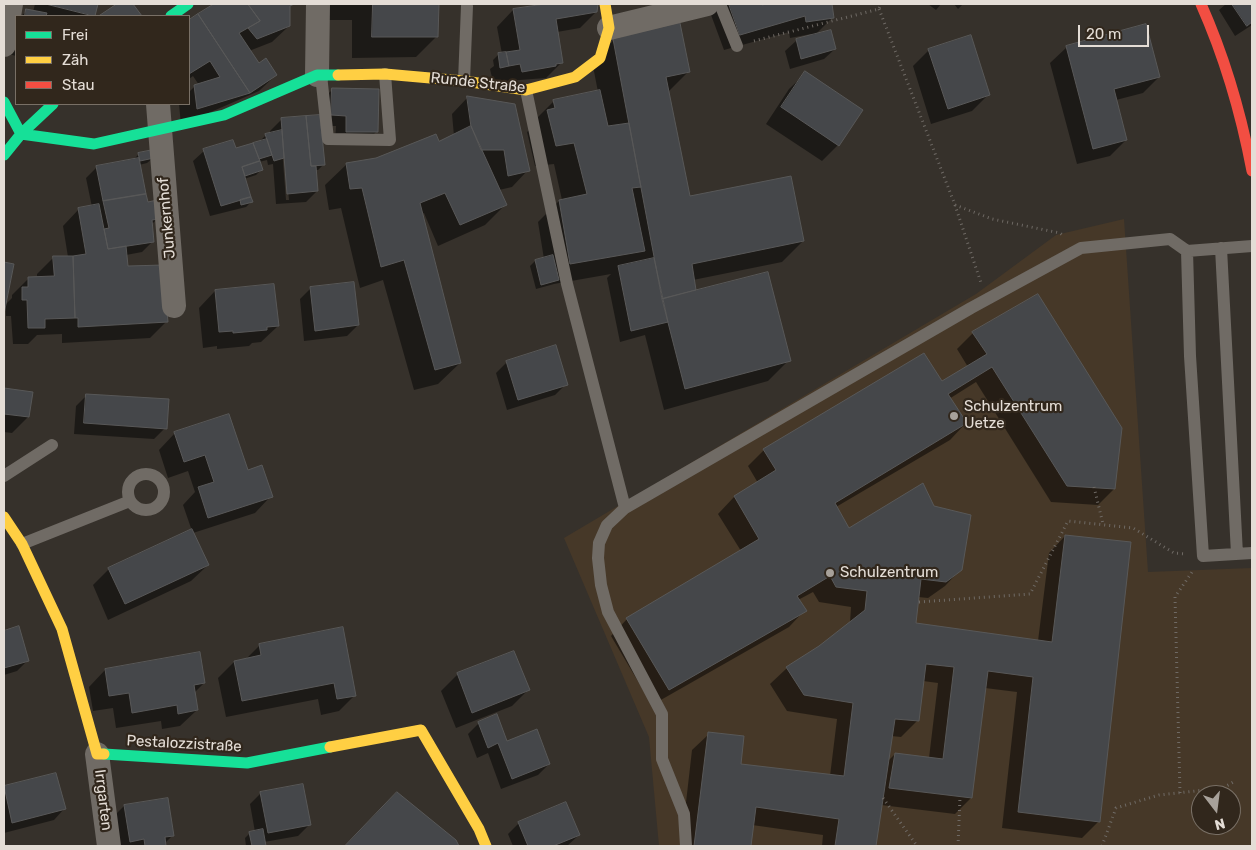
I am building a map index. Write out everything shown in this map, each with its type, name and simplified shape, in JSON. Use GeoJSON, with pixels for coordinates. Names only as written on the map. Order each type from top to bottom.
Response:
{"type":"FeatureCollection","features":[{"type":"Feature","properties":{"kind":"street"},"geometry":{"type":"LineString","coordinates":[[4,45],[12,4]]}},
{"type":"Feature","properties":{"kind":"street"},"geometry":{"type":"LineString","coordinates":[[172,15],[188,4]]}},
{"type":"Feature","properties":{"kind":"street"},"geometry":{"type":"LineString","coordinates":[[318,4],[319,75]]}},
{"type":"Feature","properties":{"kind":"street"},"geometry":{"type":"LineString","coordinates":[[604,4],[609,28],[707,4]]}},
{"type":"Feature","properties":{"kind":"street"},"geometry":{"type":"LineString","coordinates":[[1201,4],[1246,108],[1252,171]]}},
{"type":"Feature","properties":{"kind":"street","name":"Runde Straße"},"geometry":{"type":"LineString","coordinates":[[21,134],[94,144],[224,115],[319,75],[385,74],[464,81],[526,90],[575,77],[600,58],[609,28]]}},
{"type":"Feature","properties":{"kind":"street"},"geometry":{"type":"LineString","coordinates":[[4,102],[21,134]]}},
{"type":"Feature","properties":{"kind":"street"},"geometry":{"type":"LineString","coordinates":[[4,155],[21,134],[52,105]]}},
{"type":"Feature","properties":{"kind":"street"},"geometry":{"type":"LineString","coordinates":[[158,105],[160,130]]}},
{"type":"Feature","properties":{"kind":"street","name":"Junkernhof"},"geometry":{"type":"LineString","coordinates":[[160,130],[174,306]]}},
{"type":"Feature","properties":{"kind":"street"},"geometry":{"type":"LineString","coordinates":[[4,517],[22,544],[62,629],[97,754]]}},
{"type":"Feature","properties":{"kind":"street","name":"Pestalozzistraße"},"geometry":{"type":"LineString","coordinates":[[97,754],[247,763],[421,730],[479,829],[486,846]]}},
{"type":"Feature","properties":{"kind":"street","name":"Irrgarten"},"geometry":{"type":"LineString","coordinates":[[97,754],[109,846]]}},
{"type":"Feature","properties":{"kind":"lane"},"geometry":{"type":"LineString","coordinates":[[718,4],[720,4],[737,46]]}},
{"type":"Feature","properties":{"kind":"lane"},"geometry":{"type":"LineString","coordinates":[[464,81],[467,6]]}},
{"type":"Feature","properties":{"kind":"lane"},"geometry":{"type":"LineString","coordinates":[[319,75],[328,139],[390,140],[385,74]]}},
{"type":"Feature","properties":{"kind":"lane"},"geometry":{"type":"LineString","coordinates":[[526,90],[567,284],[625,508]]}},
{"type":"Feature","properties":{"kind":"lane"},"geometry":{"type":"LineString","coordinates":[[686,846],[684,814],[662,759],[662,714],[608,612],[601,586],[598,558],[599,542],[607,525],[625,508],[986,300],[1081,248],[1170,239],[1187,251],[1252,246]]}},
{"type":"Feature","properties":{"kind":"lane"},"geometry":{"type":"LineString","coordinates":[[1222,248],[1238,554]]}},
{"type":"Feature","properties":{"kind":"lane"},"geometry":{"type":"LineString","coordinates":[[1187,251],[1190,356],[1203,556],[1252,554]]}},
{"type":"Feature","properties":{"kind":"lane"},"geometry":{"type":"LineString","coordinates":[[4,476],[52,445]]}},
{"type":"Feature","properties":{"kind":"lane"},"geometry":{"type":"LineString","coordinates":[[22,544],[130,502]]}},
{"type":"Feature","properties":{"kind":"path"},"geometry":{"type":"LineString","coordinates":[[881,4],[879,9],[956,205],[986,300]]}},
{"type":"Feature","properties":{"kind":"path"},"geometry":{"type":"LineString","coordinates":[[737,46],[879,9]]}},
{"type":"Feature","properties":{"kind":"path"},"geometry":{"type":"LineString","coordinates":[[956,205],[992,219],[1060,233],[1081,248]]}},
{"type":"Feature","properties":{"kind":"path"},"geometry":{"type":"LineString","coordinates":[[1094,487],[1102,524]]}},
{"type":"Feature","properties":{"kind":"path"},"geometry":{"type":"LineString","coordinates":[[919,602],[1030,594],[1068,521],[1133,528],[1174,553],[1203,556],[1175,597],[1180,793]]}},
{"type":"Feature","properties":{"kind":"path"},"geometry":{"type":"LineString","coordinates":[[1102,846],[1116,808],[1159,796],[1223,788],[1235,781]]}},
{"type":"Feature","properties":{"kind":"path"},"geometry":{"type":"LineString","coordinates":[[958,846],[960,797]]}},
{"type":"Feature","properties":{"kind":"path"},"geometry":{"type":"LineString","coordinates":[[883,798],[916,846]]}},
{"type":"Feature","properties":{"kind":"shaded area","name":"Schulzentrum Uetze"},"geometry":{"type":"Polygon","coordinates":[[[1124,219],[1148,572],[1252,568],[1252,846],[659,846],[649,737],[564,538],[976,294],[1056,235],[1124,219]]]}},
{"type":"Feature","properties":{"kind":"building"},"geometry":{"type":"Polygon","coordinates":[[[46,4],[98,4],[95,15],[46,4]]]}},
{"type":"Feature","properties":{"kind":"building"},"geometry":{"type":"Polygon","coordinates":[[[117,4],[133,4],[141,15],[100,15],[117,4]]]}},
{"type":"Feature","properties":{"kind":"building"},"geometry":{"type":"Polygon","coordinates":[[[214,4],[248,4],[260,21],[239,33],[259,63],[266,58],[277,75],[250,93],[198,14],[214,4]]]}},
{"type":"Feature","properties":{"kind":"building"},"geometry":{"type":"Polygon","coordinates":[[[248,4],[294,4],[290,6],[290,26],[257,39],[248,28],[260,21],[248,4]]]}},
{"type":"Feature","properties":{"kind":"building"},"geometry":{"type":"Polygon","coordinates":[[[373,4],[439,4],[438,37],[372,37],[373,4]]]}},
{"type":"Feature","properties":{"kind":"building"},"geometry":{"type":"Polygon","coordinates":[[[545,4],[598,4],[597,12],[556,19],[563,63],[522,72],[520,64],[509,66],[506,52],[520,50],[513,9],[545,4]]]}},
{"type":"Feature","properties":{"kind":"building"},"geometry":{"type":"Polygon","coordinates":[[[729,4],[832,4],[834,18],[806,22],[805,16],[740,35],[729,4]]]}},
{"type":"Feature","properties":{"kind":"building"},"geometry":{"type":"Polygon","coordinates":[[[1232,4],[1252,4],[1252,22],[1247,26],[1232,4]]]}},
{"type":"Feature","properties":{"kind":"building"},"geometry":{"type":"Polygon","coordinates":[[[26,9],[47,13],[46,15],[25,15],[26,9]]]}},
{"type":"Feature","properties":{"kind":"building"},"geometry":{"type":"Polygon","coordinates":[[[198,14],[250,93],[197,109],[194,85],[220,77],[210,61],[190,73],[190,19],[198,14]]]}},
{"type":"Feature","properties":{"kind":"building"},"geometry":{"type":"Polygon","coordinates":[[[680,23],[690,72],[666,77],[690,196],[791,176],[804,241],[692,264],[696,290],[662,299],[613,39],[680,23]]]}},
{"type":"Feature","properties":{"kind":"building"},"geometry":{"type":"Polygon","coordinates":[[[1146,24],[1160,77],[1114,89],[1127,140],[1093,149],[1066,46],[1146,24]]]}},
{"type":"Feature","properties":{"kind":"building"},"geometry":{"type":"Polygon","coordinates":[[[831,30],[836,49],[801,59],[796,39],[831,30]]]}},
{"type":"Feature","properties":{"kind":"building"},"geometry":{"type":"Polygon","coordinates":[[[971,35],[990,95],[948,109],[928,49],[971,35]]]}},
{"type":"Feature","properties":{"kind":"building"},"geometry":{"type":"Polygon","coordinates":[[[506,52],[509,66],[500,68],[498,53],[506,52]]]}},
{"type":"Feature","properties":{"kind":"building"},"geometry":{"type":"Polygon","coordinates":[[[805,71],[863,110],[839,146],[781,107],[805,71]]]}},
{"type":"Feature","properties":{"kind":"building"},"geometry":{"type":"Polygon","coordinates":[[[332,88],[379,89],[378,132],[346,132],[346,116],[331,115],[332,88]]]}},
{"type":"Feature","properties":{"kind":"building"},"geometry":{"type":"Polygon","coordinates":[[[600,90],[608,126],[629,123],[641,187],[632,188],[645,251],[570,264],[559,200],[587,194],[574,143],[556,146],[547,110],[555,108],[553,100],[600,90]]]}},
{"type":"Feature","properties":{"kind":"building"},"geometry":{"type":"Polygon","coordinates":[[[467,96],[515,104],[530,171],[508,176],[504,150],[481,150],[471,126],[467,96]]]}},
{"type":"Feature","properties":{"kind":"building"},"geometry":{"type":"Polygon","coordinates":[[[320,115],[325,165],[311,166],[306,116],[320,115]]]}},
{"type":"Feature","properties":{"kind":"building"},"geometry":{"type":"Polygon","coordinates":[[[306,116],[311,166],[316,166],[318,191],[287,194],[281,118],[306,116]]]}},
{"type":"Feature","properties":{"kind":"building"},"geometry":{"type":"Polygon","coordinates":[[[471,126],[507,205],[460,225],[445,193],[420,203],[461,363],[435,370],[404,260],[381,267],[362,188],[350,189],[346,163],[376,158],[436,134],[439,141],[471,126]]]}},
{"type":"Feature","properties":{"kind":"building"},"geometry":{"type":"Polygon","coordinates":[[[282,130],[284,158],[274,161],[265,134],[282,130]]]}},
{"type":"Feature","properties":{"kind":"building"},"geometry":{"type":"Polygon","coordinates":[[[267,139],[272,155],[259,159],[253,143],[267,139]]]}},
{"type":"Feature","properties":{"kind":"building"},"geometry":{"type":"Polygon","coordinates":[[[233,140],[236,148],[253,143],[260,161],[242,167],[251,197],[221,206],[203,149],[233,140]]]}},
{"type":"Feature","properties":{"kind":"building"},"geometry":{"type":"Polygon","coordinates":[[[153,150],[154,158],[140,161],[138,153],[153,150]]]}},
{"type":"Feature","properties":{"kind":"building"},"geometry":{"type":"Polygon","coordinates":[[[139,158],[146,194],[103,201],[96,166],[139,158]]]}},
{"type":"Feature","properties":{"kind":"building"},"geometry":{"type":"Polygon","coordinates":[[[260,161],[263,170],[245,176],[242,167],[260,161]]]}},
{"type":"Feature","properties":{"kind":"building"},"geometry":{"type":"Polygon","coordinates":[[[146,194],[148,202],[157,200],[159,219],[152,220],[154,242],[108,249],[104,229],[109,228],[103,201],[146,194]]]}},
{"type":"Feature","properties":{"kind":"building"},"geometry":{"type":"Polygon","coordinates":[[[251,197],[253,202],[241,205],[240,200],[251,197]]]}},
{"type":"Feature","properties":{"kind":"building"},"geometry":{"type":"Polygon","coordinates":[[[99,204],[108,249],[126,246],[128,266],[163,265],[168,322],[78,327],[78,318],[75,318],[73,256],[86,254],[78,208],[99,204]]]}},
{"type":"Feature","properties":{"kind":"building"},"geometry":{"type":"Polygon","coordinates":[[[553,255],[559,280],[541,285],[535,260],[553,255]]]}},
{"type":"Feature","properties":{"kind":"building"},"geometry":{"type":"Polygon","coordinates":[[[53,256],[73,256],[75,318],[45,319],[45,328],[28,328],[27,300],[22,300],[22,287],[28,287],[28,277],[54,276],[53,256]]]}},
{"type":"Feature","properties":{"kind":"building"},"geometry":{"type":"Polygon","coordinates":[[[654,258],[668,322],[631,331],[618,266],[654,258]]]}},
{"type":"Feature","properties":{"kind":"building"},"geometry":{"type":"Polygon","coordinates":[[[4,262],[14,264],[4,314],[4,262]]]}},
{"type":"Feature","properties":{"kind":"building"},"geometry":{"type":"Polygon","coordinates":[[[768,272],[791,361],[685,389],[662,299],[768,272]]]}},
{"type":"Feature","properties":{"kind":"building"},"geometry":{"type":"Polygon","coordinates":[[[354,282],[359,325],[315,331],[310,287],[354,282]]]}},
{"type":"Feature","properties":{"kind":"building"},"geometry":{"type":"Polygon","coordinates":[[[274,284],[279,326],[267,327],[267,330],[233,333],[233,331],[219,332],[215,290],[274,284]]]}},
{"type":"Feature","properties":{"kind":"building","name":"Schulzentrum"},"geometry":{"type":"Polygon","coordinates":[[[1038,294],[1122,428],[1115,489],[1067,486],[992,367],[948,394],[967,423],[835,503],[849,528],[923,483],[934,506],[971,515],[962,570],[946,582],[921,579],[916,623],[1052,642],[1065,535],[1131,542],[1100,822],[1018,812],[1033,677],[988,671],[972,798],[889,788],[895,753],[943,759],[954,667],[926,664],[919,721],[895,719],[876,846],[835,846],[839,819],[756,807],[751,846],[694,846],[708,732],[744,736],[741,764],[844,776],[853,703],[804,695],[786,667],[819,646],[865,610],[867,591],[836,587],[830,576],[797,596],[807,611],[669,690],[626,618],[759,539],[734,496],[776,470],[763,449],[924,353],[942,381],[987,354],[972,332],[1038,294]]]}},
{"type":"Feature","properties":{"kind":"building"},"geometry":{"type":"Polygon","coordinates":[[[556,345],[568,385],[518,400],[506,361],[556,345]]]}},
{"type":"Feature","properties":{"kind":"building"},"geometry":{"type":"Polygon","coordinates":[[[4,388],[33,392],[29,417],[4,414],[4,388]]]}},
{"type":"Feature","properties":{"kind":"building"},"geometry":{"type":"Polygon","coordinates":[[[86,394],[169,399],[167,429],[84,423],[86,394]]]}},
{"type":"Feature","properties":{"kind":"building"},"geometry":{"type":"Polygon","coordinates":[[[229,414],[248,470],[262,465],[273,497],[208,518],[198,487],[214,482],[205,455],[184,462],[174,432],[229,414]]]}},
{"type":"Feature","properties":{"kind":"building"},"geometry":{"type":"Polygon","coordinates":[[[192,529],[209,565],[125,604],[108,568],[192,529]]]}},
{"type":"Feature","properties":{"kind":"building"},"geometry":{"type":"Polygon","coordinates":[[[19,626],[29,661],[4,668],[4,631],[19,626]]]}},
{"type":"Feature","properties":{"kind":"building"},"geometry":{"type":"Polygon","coordinates":[[[343,627],[356,696],[337,699],[334,683],[242,701],[234,661],[261,655],[259,644],[343,627]]]}},
{"type":"Feature","properties":{"kind":"building"},"geometry":{"type":"Polygon","coordinates":[[[514,651],[530,690],[472,713],[457,673],[514,651]]]}},
{"type":"Feature","properties":{"kind":"building"},"geometry":{"type":"Polygon","coordinates":[[[200,652],[205,683],[194,685],[198,710],[178,714],[177,705],[132,713],[129,693],[109,696],[105,669],[200,652]]]}},
{"type":"Feature","properties":{"kind":"building"},"geometry":{"type":"Polygon","coordinates":[[[497,714],[507,741],[537,729],[550,764],[512,779],[498,743],[488,748],[478,722],[497,714]]]}},
{"type":"Feature","properties":{"kind":"building"},"geometry":{"type":"Polygon","coordinates":[[[56,773],[66,809],[12,823],[4,786],[56,773]]]}},
{"type":"Feature","properties":{"kind":"building"},"geometry":{"type":"Polygon","coordinates":[[[303,784],[311,825],[268,833],[260,792],[303,784]]]}},
{"type":"Feature","properties":{"kind":"building"},"geometry":{"type":"Polygon","coordinates":[[[397,792],[456,840],[459,846],[345,846],[397,792]]]}},
{"type":"Feature","properties":{"kind":"building"},"geometry":{"type":"Polygon","coordinates":[[[168,798],[174,836],[165,837],[166,846],[145,846],[144,839],[130,842],[124,805],[168,798]]]}},
{"type":"Feature","properties":{"kind":"building"},"geometry":{"type":"Polygon","coordinates":[[[566,802],[580,835],[553,846],[528,846],[518,822],[566,802]]]}},
{"type":"Feature","properties":{"kind":"building"},"geometry":{"type":"Polygon","coordinates":[[[263,829],[266,846],[252,846],[249,832],[263,829]]]}},
{"type":"Feature","properties":{"kind":"traffic: fast"},"geometry":{"type":"LineString","coordinates":[[172,15],[188,4]]}},
{"type":"Feature","properties":{"kind":"traffic: fast"},"geometry":{"type":"LineString","coordinates":[[21,134],[94,144],[224,115],[317,75],[338,75]]}},
{"type":"Feature","properties":{"kind":"traffic: fast"},"geometry":{"type":"LineString","coordinates":[[4,102],[21,134]]}},
{"type":"Feature","properties":{"kind":"traffic: fast"},"geometry":{"type":"LineString","coordinates":[[4,155],[21,134],[52,105]]}},
{"type":"Feature","properties":{"kind":"traffic: fast"},"geometry":{"type":"LineString","coordinates":[[104,754],[247,763],[330,747]]}},
{"type":"Feature","properties":{"kind":"traffic: slow"},"geometry":{"type":"LineString","coordinates":[[338,75],[385,74],[464,81],[526,90],[575,77],[600,58],[609,28],[605,4]]}},
{"type":"Feature","properties":{"kind":"traffic: slow"},"geometry":{"type":"LineString","coordinates":[[4,517],[22,544],[62,629],[97,754],[104,754]]}},
{"type":"Feature","properties":{"kind":"traffic: slow"},"geometry":{"type":"LineString","coordinates":[[330,747],[421,730],[479,829],[486,846]]}},
{"type":"Feature","properties":{"kind":"traffic: jam"},"geometry":{"type":"LineString","coordinates":[[1201,4],[1218,45],[1231,86],[1243,128],[1252,171]]}},
{"type":"Feature","properties":{"kind":"place","name":"Schulzentrum Uetze"},"geometry":{"type":"Point","coordinates":[954,416]}},
{"type":"Feature","properties":{"kind":"place","name":"Schulzentrum"},"geometry":{"type":"Point","coordinates":[830,573]}}]}
